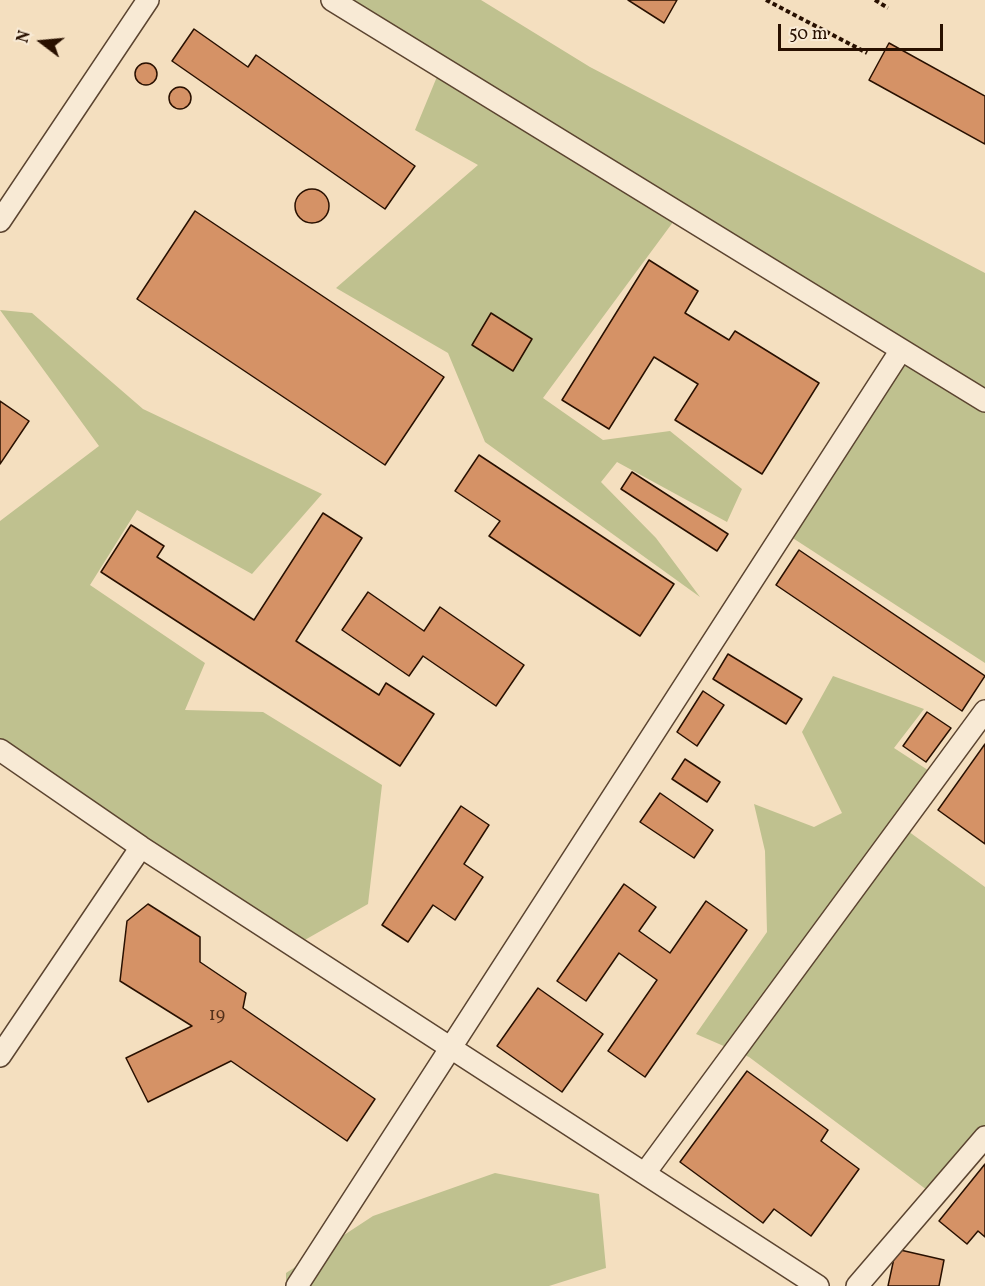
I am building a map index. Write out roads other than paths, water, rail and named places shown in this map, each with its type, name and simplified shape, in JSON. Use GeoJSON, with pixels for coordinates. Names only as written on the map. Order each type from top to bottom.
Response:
{"type":"FeatureCollection","features":[{"type":"Feature","properties":{"kind":"street"},"geometry":{"type":"LineString","coordinates":[[332,0],[985,401]]}},
{"type":"Feature","properties":{"kind":"street"},"geometry":{"type":"LineString","coordinates":[[0,221],[146,1]]}},
{"type":"Feature","properties":{"kind":"street"},"geometry":{"type":"LineString","coordinates":[[297,1286],[901,350]]}},
{"type":"Feature","properties":{"kind":"street"},"geometry":{"type":"LineString","coordinates":[[645,1173],[985,711]]}},
{"type":"Feature","properties":{"kind":"street"},"geometry":{"type":"LineString","coordinates":[[0,750],[141,847],[818,1286]]}},
{"type":"Feature","properties":{"kind":"street"},"geometry":{"type":"LineString","coordinates":[[0,1056],[141,847]]}},
{"type":"Feature","properties":{"kind":"street"},"geometry":{"type":"LineString","coordinates":[[857,1286],[985,1137]]}}]}
